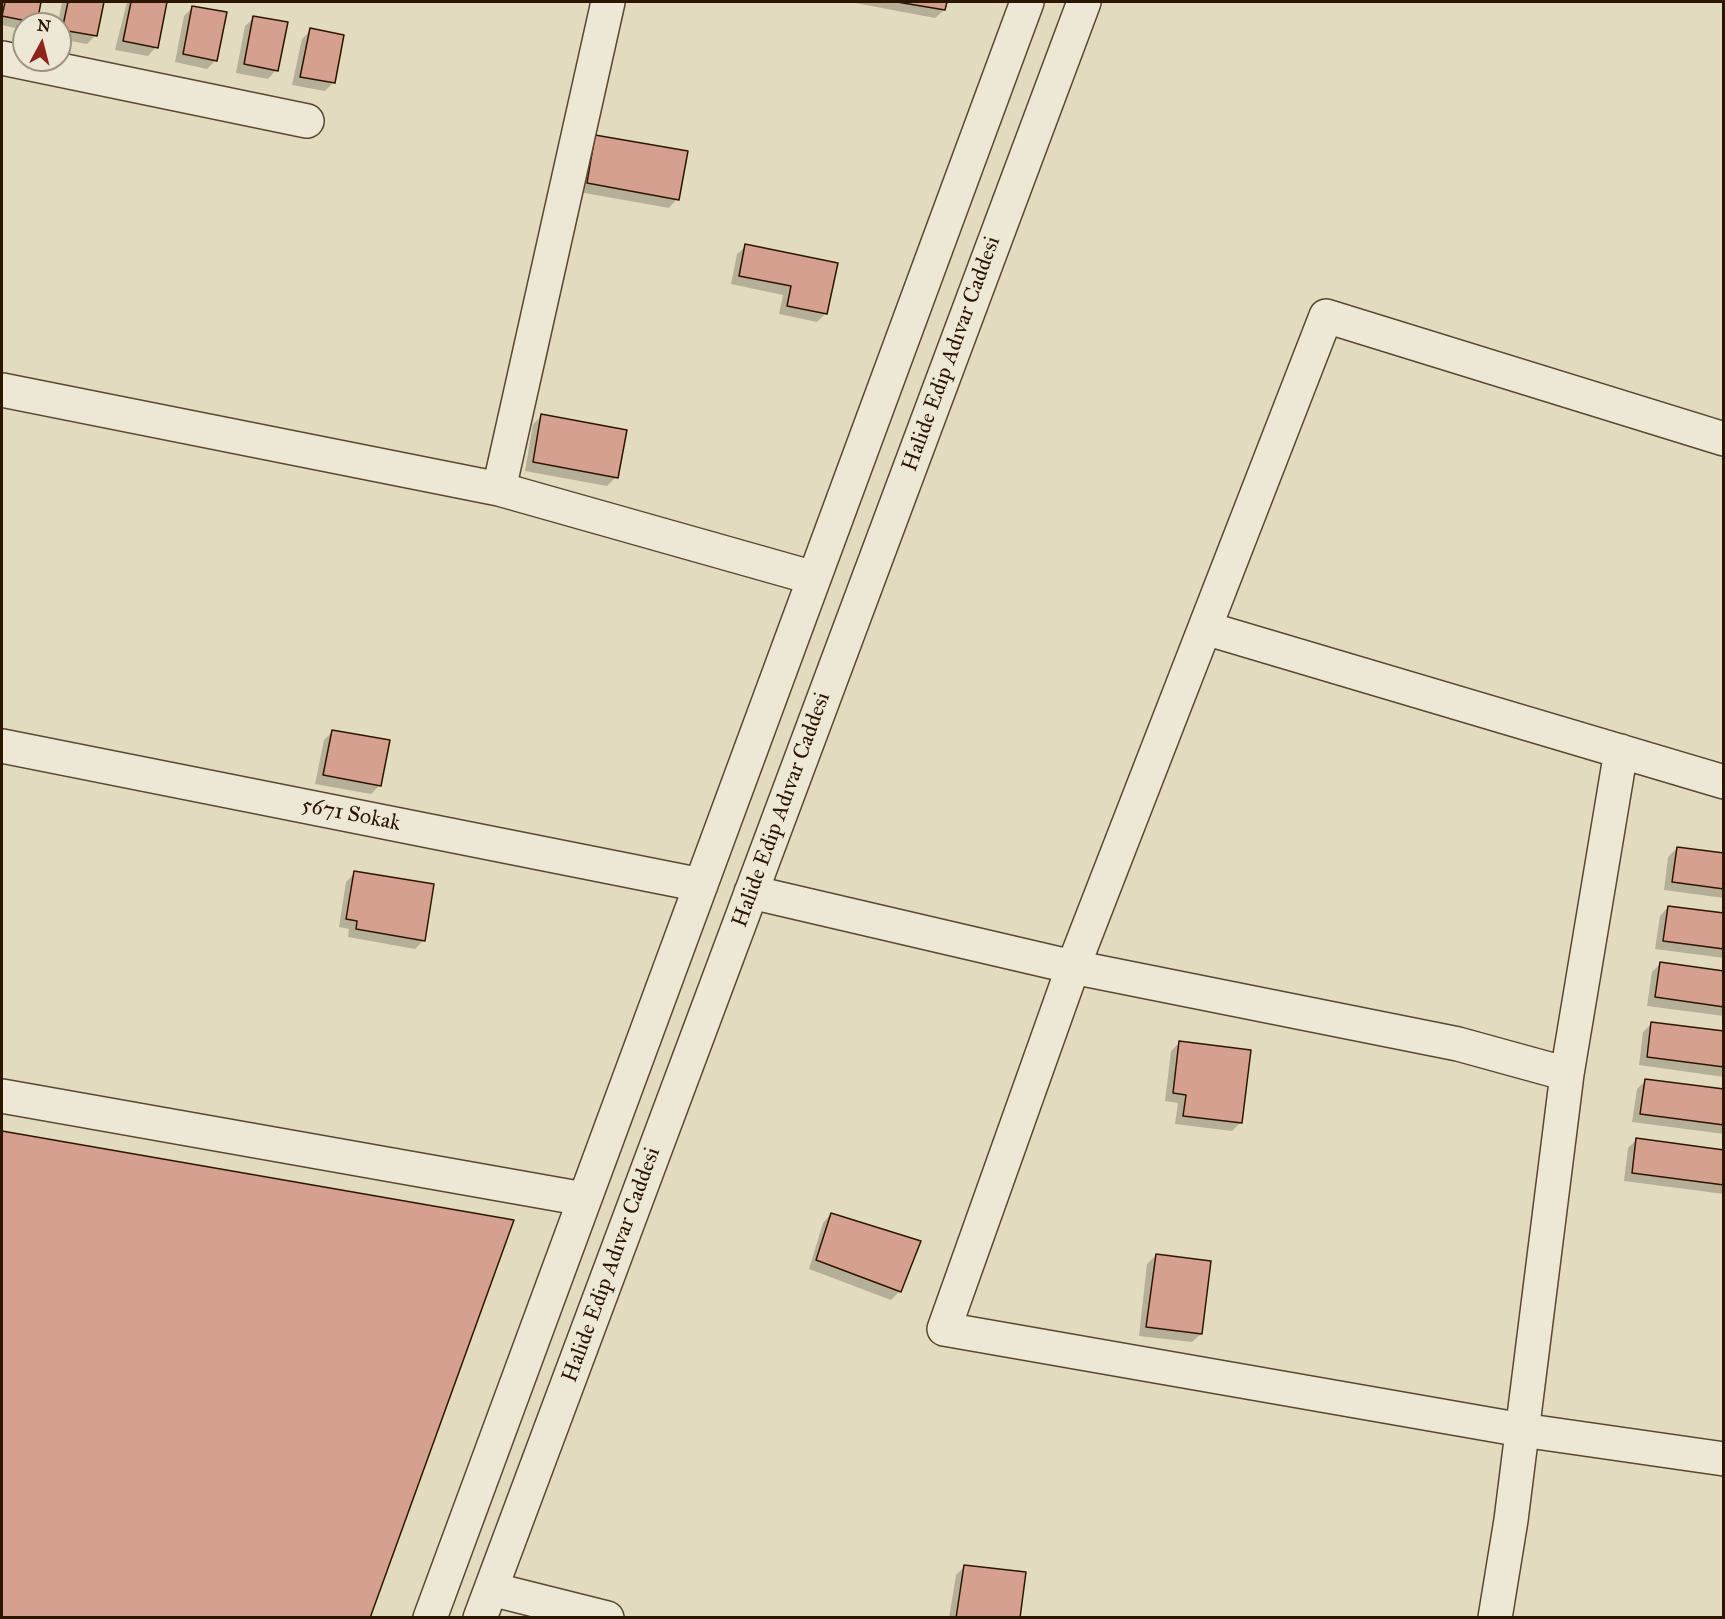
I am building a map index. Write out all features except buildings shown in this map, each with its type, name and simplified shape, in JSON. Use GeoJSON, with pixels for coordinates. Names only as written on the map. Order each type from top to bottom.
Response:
{"type":"FeatureCollection","features":[{"type":"Feature","properties":{"kind":"street"},"geometry":{"type":"LineString","coordinates":[[499,489],[608,2]]}},
{"type":"Feature","properties":{"kind":"street"},"geometry":{"type":"LineString","coordinates":[[430,1617],[1027,2]]}},
{"type":"Feature","properties":{"kind":"street","name":"Halide Edip Adıvar Caddesi"},"geometry":{"type":"LineString","coordinates":[[485,1603],[1084,2]]}},
{"type":"Feature","properties":{"kind":"street"},"geometry":{"type":"LineString","coordinates":[[2,58],[307,121]]}},
{"type":"Feature","properties":{"kind":"street"},"geometry":{"type":"LineString","coordinates":[[1724,439],[1326,316],[1073,967],[944,1329],[1522,1430],[1724,1459]]}},
{"type":"Feature","properties":{"kind":"street"},"geometry":{"type":"LineString","coordinates":[[2,390],[499,489],[814,578]]}},
{"type":"Feature","properties":{"kind":"street"},"geometry":{"type":"LineString","coordinates":[[1204,628],[1724,782]]}},
{"type":"Feature","properties":{"kind":"street","name":"5671 Sokak"},"geometry":{"type":"LineString","coordinates":[[2,746],[701,885]]}},
{"type":"Feature","properties":{"kind":"street"},"geometry":{"type":"LineString","coordinates":[[1496,1617],[1567,1074],[1621,752]]}},
{"type":"Feature","properties":{"kind":"street"},"geometry":{"type":"LineString","coordinates":[[751,892],[1073,967],[1458,1044],[1567,1074]]}},
{"type":"Feature","properties":{"kind":"street"},"geometry":{"type":"LineString","coordinates":[[2,1096],[584,1199]]}},
{"type":"Feature","properties":{"kind":"street"},"geometry":{"type":"LineString","coordinates":[[485,1603],[607,1617]]}}]}
